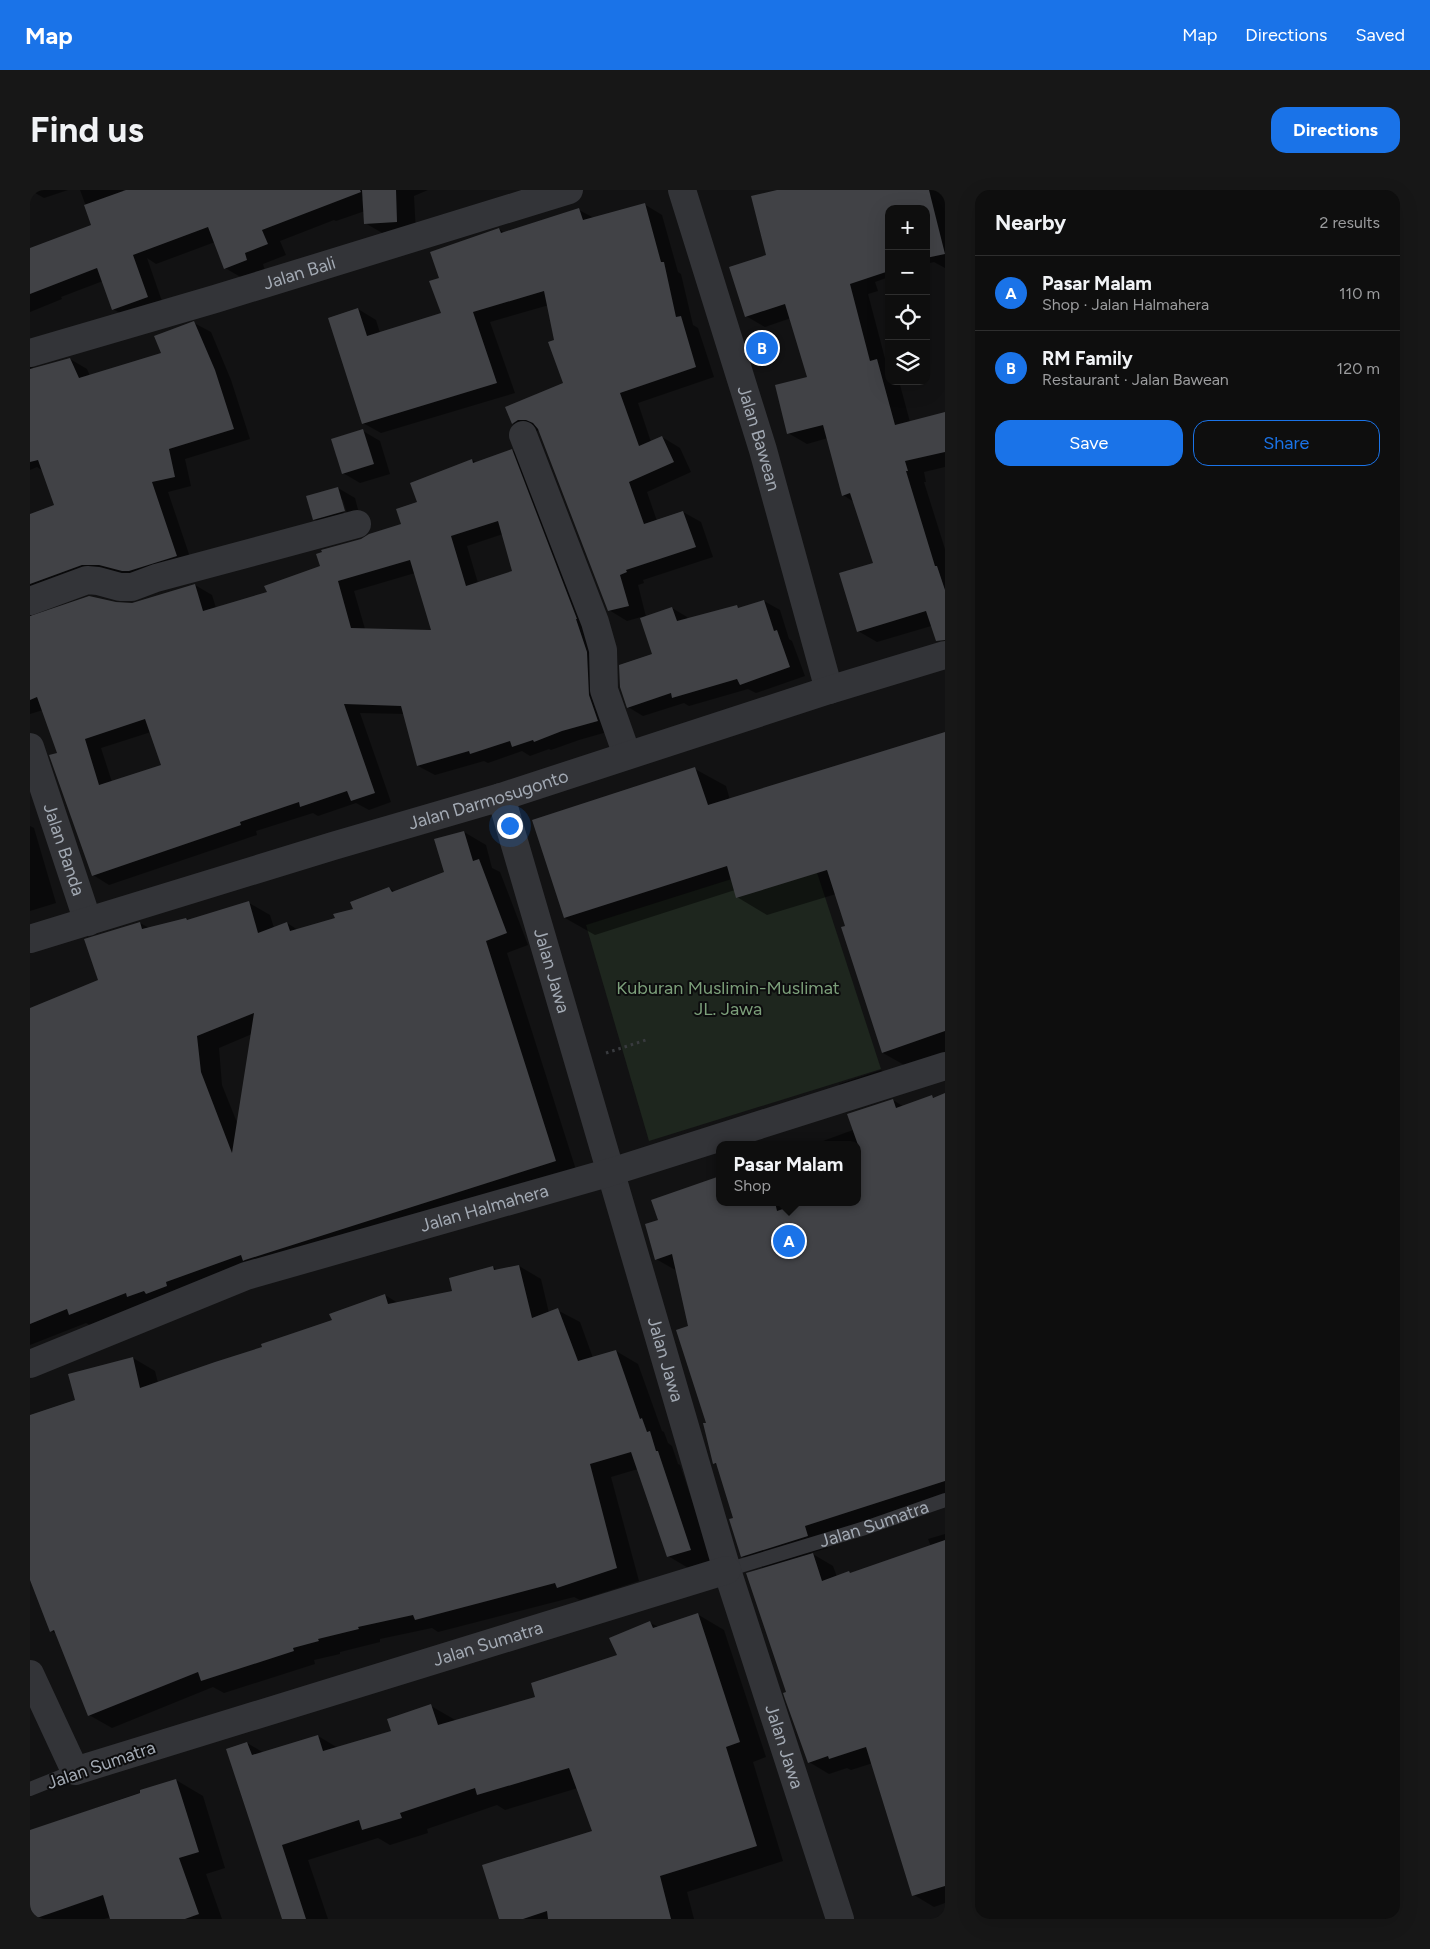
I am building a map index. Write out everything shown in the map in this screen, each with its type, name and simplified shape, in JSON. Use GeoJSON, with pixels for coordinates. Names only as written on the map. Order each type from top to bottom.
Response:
{"type":"FeatureCollection","features":[{"type":"Feature","properties":{"kind":"street","name":"Jalan Bali"},"geometry":{"type":"LineString","coordinates":[[30,353],[215,299],[569,190]]}},
{"type":"Feature","properties":{"kind":"street","name":"Jalan Bawean"},"geometry":{"type":"LineString","coordinates":[[682,190],[763,450],[829,690]]}},
{"type":"Feature","properties":{"kind":"street"},"geometry":{"type":"LineString","coordinates":[[523,435],[595,622],[603,650],[604,690],[627,755]]}},
{"type":"Feature","properties":{"kind":"street"},"geometry":{"type":"LineString","coordinates":[[30,601],[87,580],[120,587],[132,587],[156,578],[356,524]]}},
{"type":"Feature","properties":{"kind":"street","name":"Jalan Darmosugonto"},"geometry":{"type":"LineString","coordinates":[[30,939],[500,797],[829,690],[945,655]]}},
{"type":"Feature","properties":{"kind":"street","name":"Jalan Banda"},"geometry":{"type":"LineString","coordinates":[[30,747],[88,922]]}},
{"type":"Feature","properties":{"kind":"street","name":"Jalan Jawa"},"geometry":{"type":"LineString","coordinates":[[500,797],[727,1570],[840,1919]]}},
{"type":"Feature","properties":{"kind":"street","name":"Jalan Halmahera"},"geometry":{"type":"LineString","coordinates":[[30,1364],[246,1276],[611,1172],[945,1066]]}},
{"type":"Feature","properties":{"kind":"street","name":"Jalan Sumatra"},"geometry":{"type":"LineString","coordinates":[[75,1771],[727,1570]]}},
{"type":"Feature","properties":{"kind":"street"},"geometry":{"type":"LineString","coordinates":[[30,1674],[75,1771]]}},
{"type":"Feature","properties":{"kind":"lane","name":"Jalan Sumatra"},"geometry":{"type":"LineString","coordinates":[[727,1570],[865,1528],[945,1500]]}},
{"type":"Feature","properties":{"kind":"lane","name":"Jalan Sumatra"},"geometry":{"type":"LineString","coordinates":[[30,1789],[75,1771]]}},
{"type":"Feature","properties":{"kind":"path"},"geometry":{"type":"LineString","coordinates":[[598,1055],[646,1040]]}},
{"type":"Feature","properties":{"kind":"green space","name":"Kuburan Muslimin-Muslimat JL. Jawa"},"geometry":{"type":"Polygon","coordinates":[[[811,854],[881,1069],[649,1141],[586,925],[811,854]]]}},
{"type":"Feature","properties":{"kind":"building"},"geometry":{"type":"Polygon","coordinates":[[[126,190],[360,190],[361,192],[262,230],[268,244],[245,253],[247,260],[224,269],[208,227],[133,255],[148,297],[112,310],[97,268],[30,294],[30,248],[91,225],[84,205],[126,190]]]}},
{"type":"Feature","properties":{"kind":"building"},"geometry":{"type":"Polygon","coordinates":[[[362,190],[396,190],[397,222],[364,224],[362,190]]]}},
{"type":"Feature","properties":{"kind":"building"},"geometry":{"type":"Polygon","coordinates":[[[777,190],[929,190],[945,254],[930,257],[930,205],[885,205],[885,272],[850,284],[870,361],[877,359],[895,425],[945,412],[945,452],[905,461],[908,471],[906,471],[935,566],[937,566],[945,590],[945,640],[936,641],[926,611],[857,632],[839,573],[873,563],[850,493],[842,496],[823,425],[787,434],[775,385],[807,377],[785,304],[745,317],[729,267],[766,255],[751,196],[777,190]]]}},
{"type":"Feature","properties":{"kind":"building"},"geometry":{"type":"Polygon","coordinates":[[[645,203],[661,262],[664,262],[676,317],[681,316],[696,367],[620,393],[639,446],[662,436],[674,462],[629,482],[644,524],[683,511],[696,547],[626,570],[627,572],[620,575],[629,606],[608,611],[538,429],[533,423],[526,420],[518,420],[512,424],[505,407],[563,383],[548,342],[554,340],[544,291],[473,312],[497,383],[362,424],[328,318],[358,308],[367,336],[441,313],[429,281],[439,278],[430,252],[499,228],[501,233],[579,208],[583,220],[645,203]]]}},
{"type":"Feature","properties":{"kind":"building"},"geometry":{"type":"Polygon","coordinates":[[[194,321],[215,370],[234,429],[169,449],[175,477],[152,482],[177,556],[129,571],[99,565],[82,565],[30,584],[30,514],[54,505],[38,460],[30,462],[30,369],[70,358],[79,378],[161,353],[154,336],[194,321]]]}},
{"type":"Feature","properties":{"kind":"building"},"geometry":{"type":"Polygon","coordinates":[[[363,429],[374,464],[342,474],[331,439],[363,429]]]}},
{"type":"Feature","properties":{"kind":"building"},"geometry":{"type":"Polygon","coordinates":[[[512,449],[577,619],[587,652],[589,695],[598,721],[562,731],[534,742],[533,740],[512,747],[510,741],[470,754],[469,751],[417,766],[401,706],[344,704],[375,793],[351,801],[347,791],[300,807],[299,802],[240,822],[241,825],[92,876],[49,755],[57,753],[37,697],[30,700],[30,616],[89,596],[116,602],[132,603],[195,584],[203,611],[267,592],[264,586],[320,566],[316,554],[322,552],[321,550],[361,539],[369,534],[401,524],[396,509],[417,502],[410,483],[472,459],[473,463],[512,449]],[[498,521],[451,536],[466,586],[512,571],[498,521]],[[410,560],[338,581],[351,628],[431,630],[410,560]],[[145,719],[85,739],[99,785],[161,765],[145,719]]]}},
{"type":"Feature","properties":{"kind":"building"},"geometry":{"type":"Polygon","coordinates":[[[338,487],[345,511],[313,520],[306,496],[338,487]]]}},
{"type":"Feature","properties":{"kind":"building"},"geometry":{"type":"Polygon","coordinates":[[[764,600],[774,631],[777,630],[790,667],[740,685],[737,679],[672,698],[671,693],[627,708],[620,687],[619,665],[652,654],[640,618],[672,607],[677,621],[737,605],[738,608],[764,600]]]}},
{"type":"Feature","properties":{"kind":"building"},"geometry":{"type":"Polygon","coordinates":[[[945,732],[945,1031],[882,1053],[841,927],[845,926],[827,870],[736,898],[727,866],[564,918],[532,820],[695,767],[708,805],[945,732]]]}},
{"type":"Feature","properties":{"kind":"building"},"geometry":{"type":"Polygon","coordinates":[[[464,831],[473,861],[479,859],[507,933],[486,941],[556,1161],[243,1261],[241,1255],[166,1282],[167,1286],[146,1294],[144,1291],[127,1297],[126,1293],[69,1315],[67,1309],[30,1324],[30,1008],[98,980],[84,939],[140,922],[142,929],[186,918],[187,920],[249,901],[258,933],[287,922],[290,931],[335,918],[333,914],[353,909],[350,902],[389,887],[392,892],[444,872],[434,839],[464,831]],[[254,1013],[197,1036],[201,1072],[232,1153],[254,1013]]]}},
{"type":"Feature","properties":{"kind":"building"},"geometry":{"type":"Polygon","coordinates":[[[945,1093],[945,1481],[805,1526],[808,1536],[741,1557],[729,1519],[733,1518],[716,1463],[713,1464],[703,1423],[706,1423],[676,1330],[688,1326],[672,1254],[655,1260],[645,1224],[658,1220],[651,1200],[716,1177],[716,1206],[776,1206],[777,1211],[791,1206],[861,1206],[861,1141],[857,1141],[847,1114],[893,1099],[896,1108],[932,1095],[933,1098],[945,1093]]]}},
{"type":"Feature","properties":{"kind":"building"},"geometry":{"type":"Polygon","coordinates":[[[519,1265],[532,1318],[558,1308],[578,1361],[616,1350],[640,1419],[642,1418],[647,1432],[650,1431],[656,1451],[658,1451],[691,1550],[667,1557],[631,1452],[590,1464],[617,1568],[557,1588],[555,1583],[415,1620],[413,1615],[358,1627],[359,1629],[318,1639],[319,1641],[293,1648],[294,1651],[201,1681],[198,1672],[88,1716],[54,1630],[50,1632],[30,1580],[30,1415],[75,1400],[68,1374],[133,1357],[140,1388],[262,1347],[261,1344],[332,1320],[329,1314],[385,1294],[388,1304],[452,1291],[449,1278],[493,1266],[494,1270],[519,1265]]]}},
{"type":"Feature","properties":{"kind":"building"},"geometry":{"type":"Polygon","coordinates":[[[945,1540],[945,1886],[912,1896],[866,1747],[829,1759],[828,1756],[808,1763],[783,1693],[786,1692],[746,1573],[813,1553],[822,1581],[945,1540]]]}},
{"type":"Feature","properties":{"kind":"building"},"geometry":{"type":"Polygon","coordinates":[[[698,1613],[740,1742],[726,1747],[757,1846],[660,1876],[671,1919],[548,1919],[547,1911],[523,1919],[499,1919],[482,1865],[592,1831],[569,1768],[477,1795],[475,1788],[400,1813],[402,1818],[362,1830],[359,1820],[282,1845],[306,1919],[282,1919],[226,1749],[247,1742],[252,1755],[318,1735],[323,1751],[391,1731],[387,1719],[431,1704],[438,1725],[535,1697],[531,1683],[617,1655],[609,1638],[650,1621],[653,1628],[698,1613]]]}},
{"type":"Feature","properties":{"kind":"building"},"geometry":{"type":"Polygon","coordinates":[[[176,1779],[199,1852],[179,1858],[199,1914],[185,1919],[110,1919],[103,1895],[30,1919],[30,1830],[176,1779]]]}},
{"type":"Feature","properties":{"kind":"place","name":"RM Family"},"geometry":{"type":"Point","coordinates":[762,348]}},
{"type":"Feature","properties":{"kind":"place","name":"Pasar Malam"},"geometry":{"type":"Point","coordinates":[789,1241]}}]}
